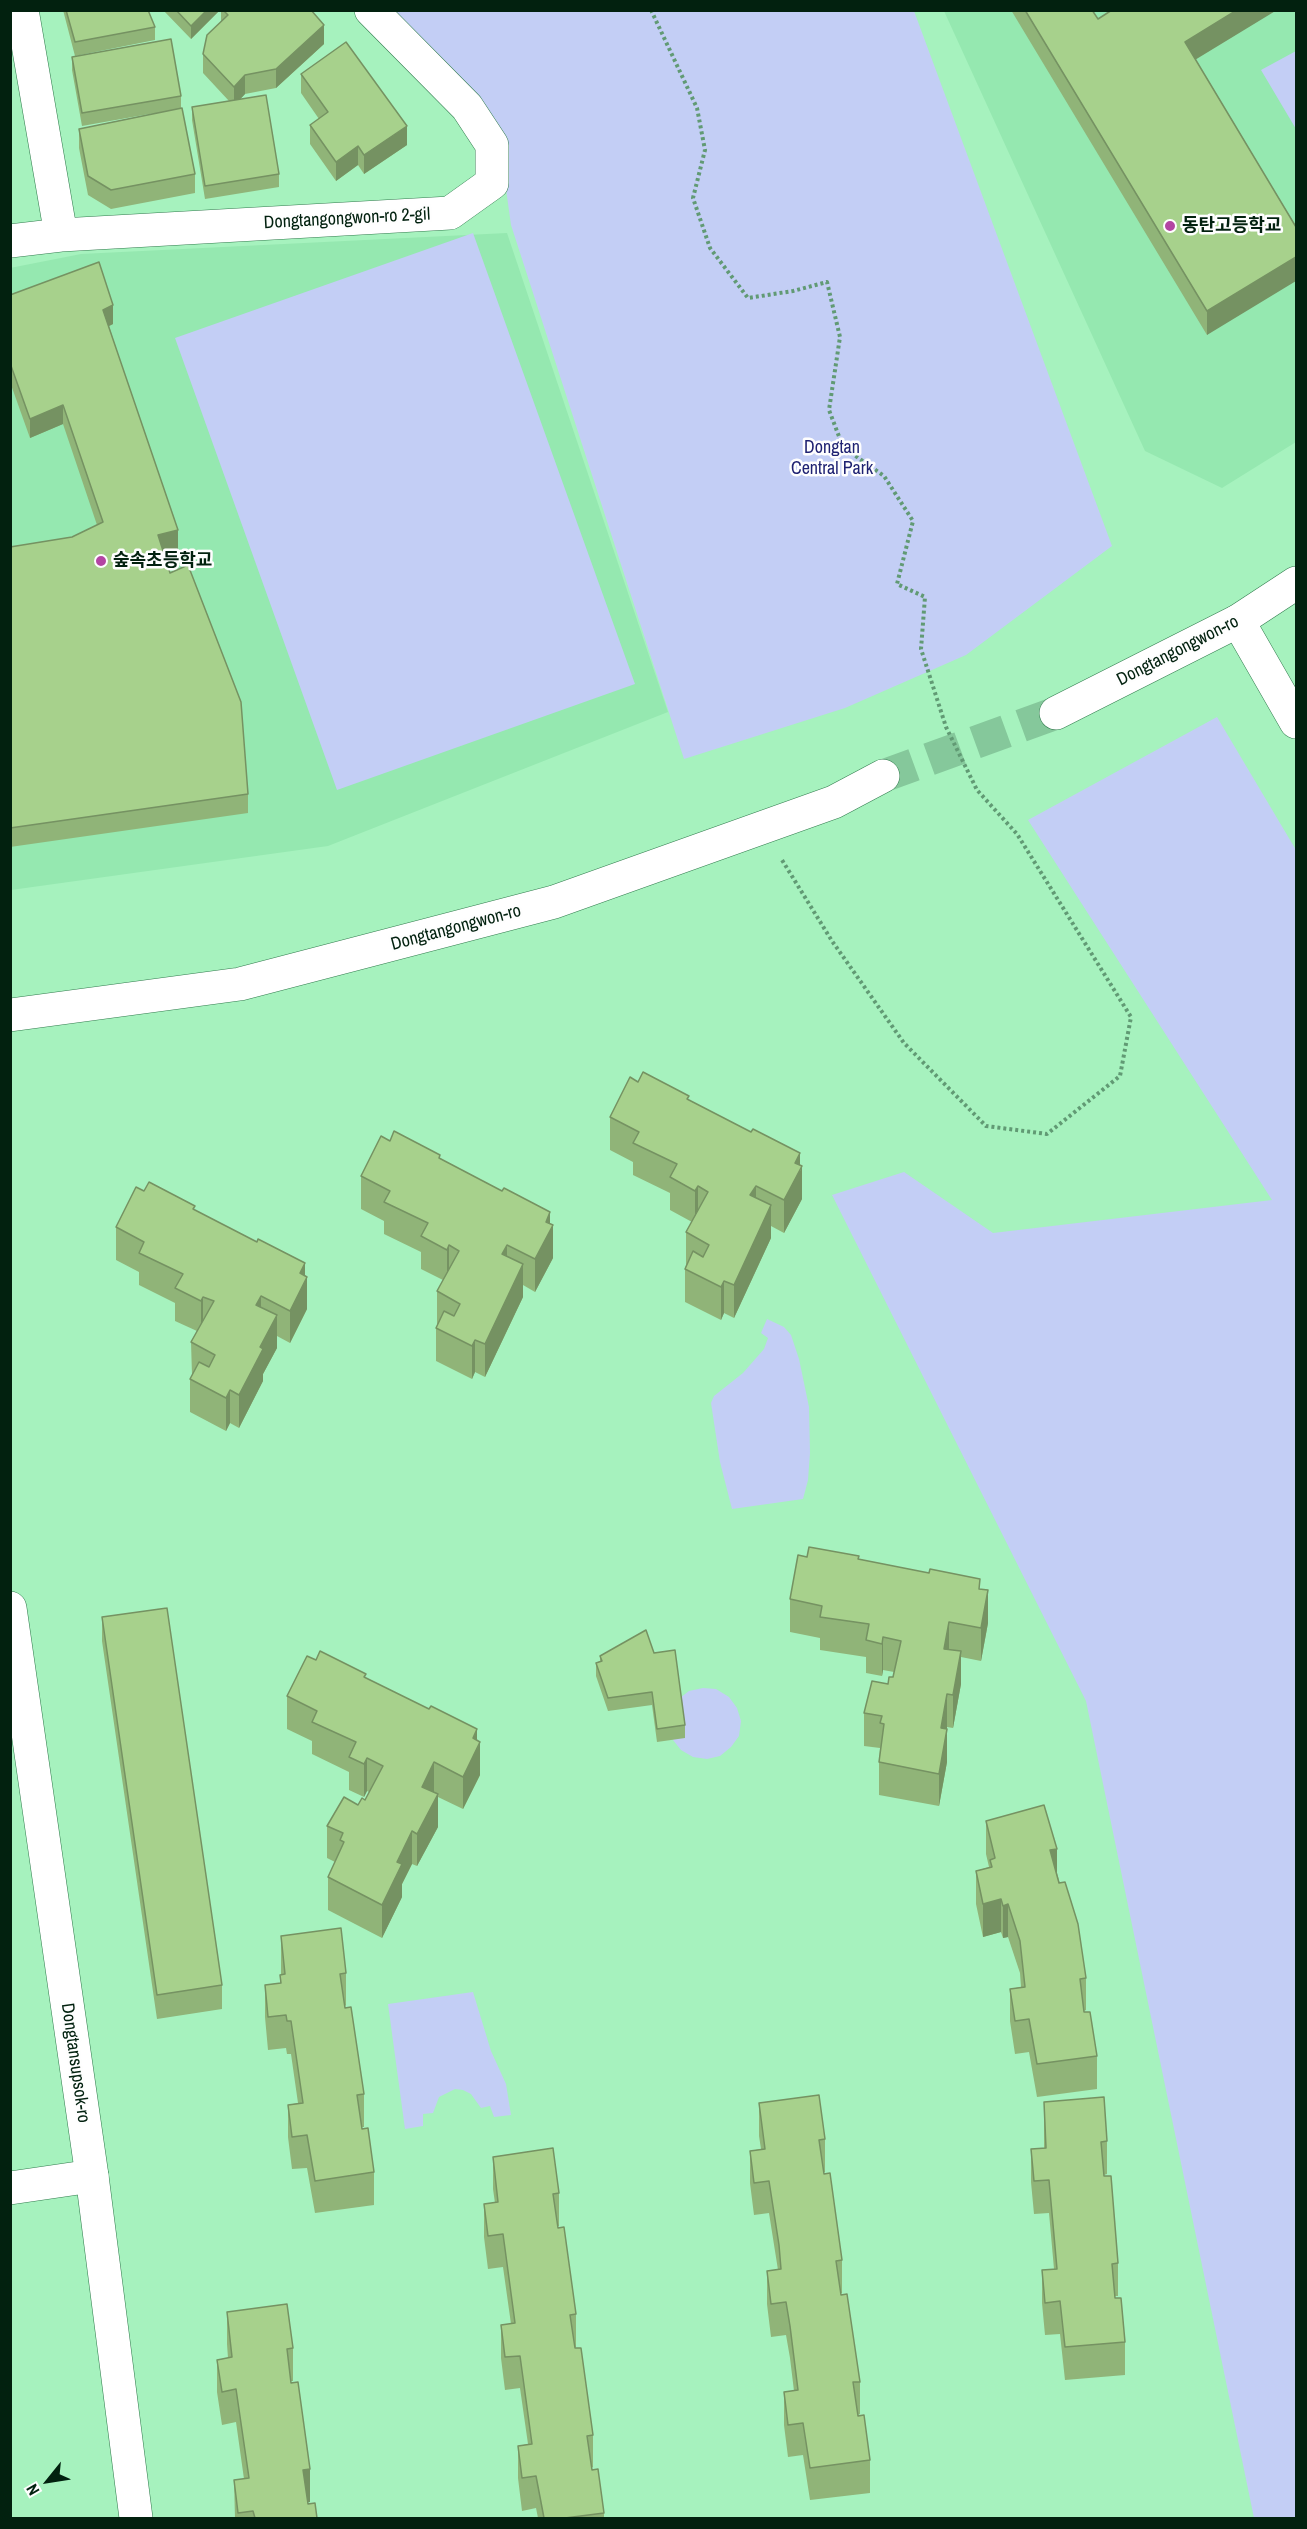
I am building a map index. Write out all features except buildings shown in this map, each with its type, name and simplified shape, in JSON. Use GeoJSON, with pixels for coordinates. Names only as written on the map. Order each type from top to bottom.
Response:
{"type":"FeatureCollection","features":[{"type":"Feature","properties":{"kind":"street"},"geometry":{"type":"LineString","coordinates":[[22,10],[61,235]]}},
{"type":"Feature","properties":{"kind":"street","name":"Dongtangongwon-ro 2-gil"},"geometry":{"type":"LineString","coordinates":[[10,241],[61,235],[450,213],[492,183],[492,145],[467,106],[371,10]]}},
{"type":"Feature","properties":{"kind":"street","name":"Dongtangongwon-ro"},"geometry":{"type":"LineString","coordinates":[[1056,713],[1238,621],[1296,583]]}},
{"type":"Feature","properties":{"kind":"street"},"geometry":{"type":"LineString","coordinates":[[1238,621],[1296,722]]}},
{"type":"Feature","properties":{"kind":"street","name":"Dongtangongwon-ro"},"geometry":{"type":"LineString","coordinates":[[10,1015],[240,984],[554,902],[834,802],[883,776]]}},
{"type":"Feature","properties":{"kind":"street","name":"Dongtansupsok-ro"},"geometry":{"type":"LineString","coordinates":[[10,1608],[92,2176],[136,2518]]}},
{"type":"Feature","properties":{"kind":"street"},"geometry":{"type":"LineString","coordinates":[[10,2188],[92,2176]]}},
{"type":"Feature","properties":{"kind":"path"},"geometry":{"type":"LineString","coordinates":[[651,10],[697,108],[705,150],[693,198],[710,248],[748,298],[793,291],[827,282],[840,337],[830,410],[843,447],[884,476],[913,521],[897,584],[925,597],[921,650],[946,727],[977,790],[1017,834],[1131,1017],[1120,1076],[1047,1134],[986,1126],[904,1043],[832,941],[763,828]]}},
{"type":"Feature","properties":{"kind":"shaded area","name":"동탄고등학교"},"geometry":{"type":"Polygon","coordinates":[[[944,11],[1296,11],[1296,442],[1222,488],[1145,451],[944,11]]]}},
{"type":"Feature","properties":{"kind":"shaded area"},"geometry":{"type":"Polygon","coordinates":[[[507,233],[668,712],[328,846],[11,890],[10,268],[81,254],[507,233]]]}},
{"type":"Feature","properties":{"kind":"green space","name":"Dongtan Central Park"},"geometry":{"type":"Polygon","coordinates":[[[386,11],[914,11],[1112,546],[966,655],[845,708],[684,759],[511,225],[499,139],[386,11]]]}},
{"type":"Feature","properties":{"kind":"green space"},"geometry":{"type":"Polygon","coordinates":[[[1296,51],[1296,129],[1261,70],[1296,51]]]}},
{"type":"Feature","properties":{"kind":"green space"},"geometry":{"type":"Polygon","coordinates":[[[473,233],[635,684],[337,790],[175,338],[473,233]]]}},
{"type":"Feature","properties":{"kind":"green space"},"geometry":{"type":"Polygon","coordinates":[[[1217,717],[1296,850],[1296,2518],[1254,2518],[1086,1701],[832,1195],[904,1172],[993,1233],[1272,1200],[1028,820],[1217,717]]]}},
{"type":"Feature","properties":{"kind":"green space"},"geometry":{"type":"Polygon","coordinates":[[[767,1319],[784,1327],[791,1335],[799,1359],[809,1407],[808,1480],[803,1499],[732,1509],[720,1462],[711,1403],[714,1396],[743,1373],[764,1349],[768,1338],[761,1333],[767,1319]]]}},
{"type":"Feature","properties":{"kind":"green space"},"geometry":{"type":"Polygon","coordinates":[[[703,1688],[716,1689],[729,1697],[737,1708],[741,1721],[739,1736],[731,1747],[720,1756],[707,1759],[693,1757],[681,1750],[673,1740],[680,1698],[689,1691],[703,1688]]]}},
{"type":"Feature","properties":{"kind":"green space"},"geometry":{"type":"Polygon","coordinates":[[[473,1992],[491,2051],[506,2084],[511,2115],[494,2117],[490,2106],[481,2108],[471,2094],[455,2089],[439,2097],[433,2113],[423,2114],[423,2126],[405,2129],[388,2004],[473,1992]]]}},
{"type":"Feature","properties":{"kind":"tunnel"},"geometry":{"type":"LineString","coordinates":[[883,776],[1056,713]]}},
{"type":"Feature","properties":{"kind":"place","name":"동탄고등학교"},"geometry":{"type":"Point","coordinates":[1170,226]}},
{"type":"Feature","properties":{"kind":"place","name":"숲속초등학교"},"geometry":{"type":"Point","coordinates":[101,561]}}]}
